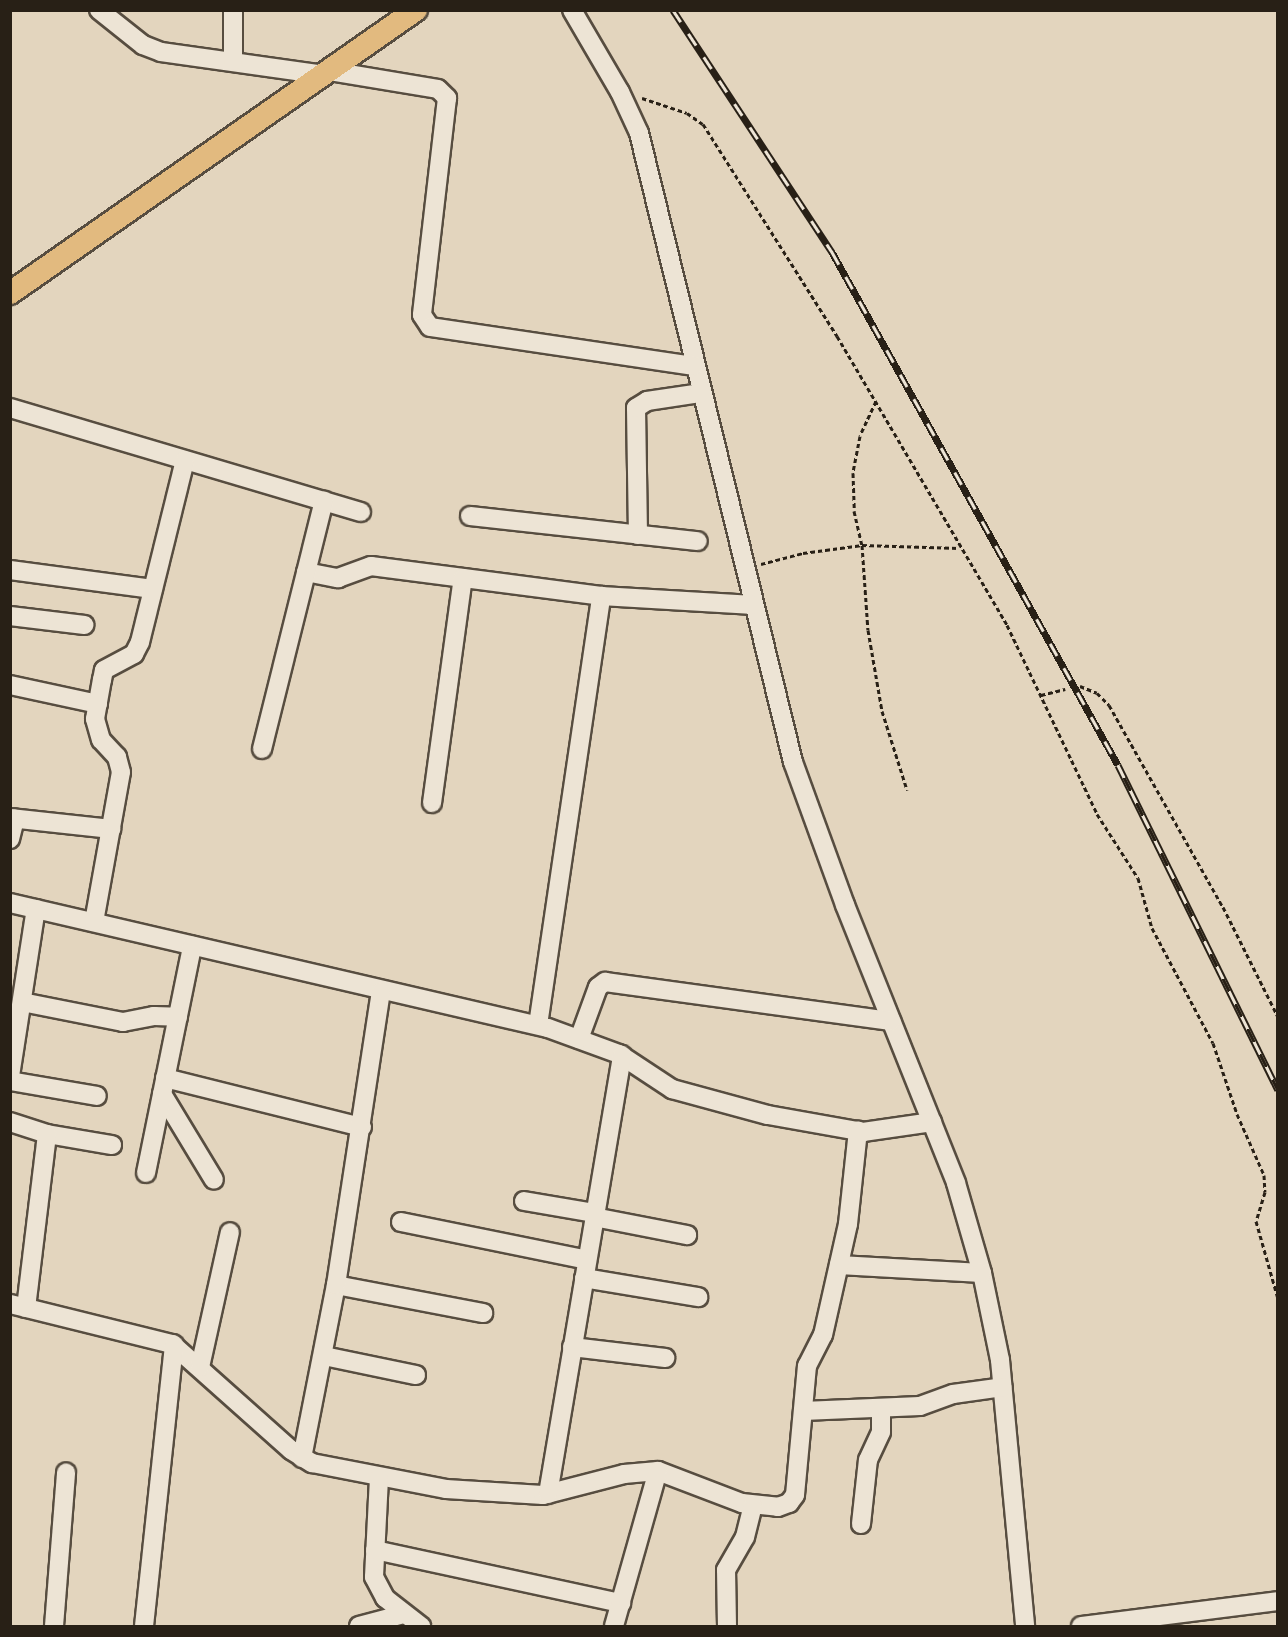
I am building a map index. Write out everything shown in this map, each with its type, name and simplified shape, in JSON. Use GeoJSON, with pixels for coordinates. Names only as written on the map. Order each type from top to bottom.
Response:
{"type":"FeatureCollection","features":[{"type":"Feature","properties":{"kind":"main road"},"geometry":{"type":"LineString","coordinates":[[10,293],[416,10]]}},
{"type":"Feature","properties":{"kind":"street"},"geometry":{"type":"LineString","coordinates":[[99,10],[142,45],[161,52],[438,89],[447,98],[422,315],[430,327],[694,366]]}},
{"type":"Feature","properties":{"kind":"street"},"geometry":{"type":"LineString","coordinates":[[233,10],[233,61]]}},
{"type":"Feature","properties":{"kind":"street"},"geometry":{"type":"LineString","coordinates":[[572,10],[620,92],[647,160],[694,366],[794,762],[891,1021],[956,1183],[982,1273],[998,1341],[1025,1626]]}},
{"type":"Feature","properties":{"kind":"street"},"geometry":{"type":"LineString","coordinates":[[638,534],[636,408],[647,401],[701,393]]}},
{"type":"Feature","properties":{"kind":"street"},"geometry":{"type":"LineString","coordinates":[[10,408],[362,512]]}},
{"type":"Feature","properties":{"kind":"street"},"geometry":{"type":"LineString","coordinates":[[94,922],[121,772],[117,757],[97,731],[98,704],[104,670],[134,654],[140,642],[185,460]]}},
{"type":"Feature","properties":{"kind":"street"},"geometry":{"type":"LineString","coordinates":[[262,748],[324,501]]}},
{"type":"Feature","properties":{"kind":"street"},"geometry":{"type":"LineString","coordinates":[[470,516],[699,541]]}},
{"type":"Feature","properties":{"kind":"street"},"geometry":{"type":"LineString","coordinates":[[306,572],[338,578],[371,566],[601,596],[754,604]]}},
{"type":"Feature","properties":{"kind":"street"},"geometry":{"type":"LineString","coordinates":[[10,570],[153,589]]}},
{"type":"Feature","properties":{"kind":"street"},"geometry":{"type":"LineString","coordinates":[[432,803],[463,578]]}},
{"type":"Feature","properties":{"kind":"street"},"geometry":{"type":"LineString","coordinates":[[538,1025],[601,596]]}},
{"type":"Feature","properties":{"kind":"street"},"geometry":{"type":"LineString","coordinates":[[10,616],[84,626]]}},
{"type":"Feature","properties":{"kind":"street"},"geometry":{"type":"LineString","coordinates":[[10,685],[98,704]]}},
{"type":"Feature","properties":{"kind":"street"},"geometry":{"type":"LineString","coordinates":[[10,839],[13,819],[111,829]]}},
{"type":"Feature","properties":{"kind":"street"},"geometry":{"type":"LineString","coordinates":[[10,903],[381,991],[538,1025],[622,1055],[663,1085],[682,1093],[768,1115],[858,1131],[932,1122]]}},
{"type":"Feature","properties":{"kind":"street"},"geometry":{"type":"LineString","coordinates":[[10,1076],[36,909]]}},
{"type":"Feature","properties":{"kind":"street"},"geometry":{"type":"LineString","coordinates":[[146,1173],[192,946]]}},
{"type":"Feature","properties":{"kind":"street"},"geometry":{"type":"LineString","coordinates":[[579,1039],[598,987],[605,982],[891,1021]]}},
{"type":"Feature","properties":{"kind":"street"},"geometry":{"type":"LineString","coordinates":[[302,1458],[324,1356],[362,1127],[381,991]]}},
{"type":"Feature","properties":{"kind":"street"},"geometry":{"type":"LineString","coordinates":[[22,1002],[123,1022],[154,1016],[178,1017]]}},
{"type":"Feature","properties":{"kind":"street"},"geometry":{"type":"LineString","coordinates":[[548,1494],[622,1055]]}},
{"type":"Feature","properties":{"kind":"street"},"geometry":{"type":"LineString","coordinates":[[10,1081],[97,1096]]}},
{"type":"Feature","properties":{"kind":"street"},"geometry":{"type":"LineString","coordinates":[[163,1086],[362,1127]]}},
{"type":"Feature","properties":{"kind":"street"},"geometry":{"type":"LineString","coordinates":[[163,1086],[214,1179]]}},
{"type":"Feature","properties":{"kind":"street"},"geometry":{"type":"LineString","coordinates":[[11,1124],[47,1134],[112,1145]]}},
{"type":"Feature","properties":{"kind":"street"},"geometry":{"type":"LineString","coordinates":[[47,1134],[18,1306],[174,1345],[302,1458],[379,1478],[453,1490],[548,1494],[624,1474],[658,1471],[753,1506],[778,1507],[793,1499],[807,1366],[823,1335],[839,1265],[851,1207],[858,1131]]}},
{"type":"Feature","properties":{"kind":"street"},"geometry":{"type":"LineString","coordinates":[[524,1201],[687,1235]]}},
{"type":"Feature","properties":{"kind":"street"},"geometry":{"type":"LineString","coordinates":[[401,1222],[698,1297]]}},
{"type":"Feature","properties":{"kind":"street"},"geometry":{"type":"LineString","coordinates":[[200,1367],[230,1232]]}},
{"type":"Feature","properties":{"kind":"street"},"geometry":{"type":"LineString","coordinates":[[839,1265],[982,1273]]}},
{"type":"Feature","properties":{"kind":"street"},"geometry":{"type":"LineString","coordinates":[[336,1285],[483,1313]]}},
{"type":"Feature","properties":{"kind":"street"},"geometry":{"type":"LineString","coordinates":[[144,1626],[174,1345]]}},
{"type":"Feature","properties":{"kind":"street"},"geometry":{"type":"LineString","coordinates":[[572,1347],[665,1358]]}},
{"type":"Feature","properties":{"kind":"street"},"geometry":{"type":"LineString","coordinates":[[324,1356],[416,1375]]}},
{"type":"Feature","properties":{"kind":"street"},"geometry":{"type":"LineString","coordinates":[[803,1411],[881,1410],[927,1405],[953,1394],[1003,1387]]}},
{"type":"Feature","properties":{"kind":"street"},"geometry":{"type":"LineString","coordinates":[[861,1524],[868,1460],[881,1432],[881,1410]]}},
{"type":"Feature","properties":{"kind":"street"},"geometry":{"type":"LineString","coordinates":[[614,1626],[658,1471]]}},
{"type":"Feature","properties":{"kind":"street"},"geometry":{"type":"LineString","coordinates":[[54,1626],[66,1472]]}},
{"type":"Feature","properties":{"kind":"street"},"geometry":{"type":"LineString","coordinates":[[379,1478],[375,1550],[378,1587],[385,1598],[421,1626]]}},
{"type":"Feature","properties":{"kind":"street"},"geometry":{"type":"LineString","coordinates":[[727,1626],[726,1570],[745,1537],[753,1506]]}},
{"type":"Feature","properties":{"kind":"street"},"geometry":{"type":"LineString","coordinates":[[375,1550],[621,1603]]}},
{"type":"Feature","properties":{"kind":"street"},"geometry":{"type":"LineString","coordinates":[[1081,1626],[1278,1601]]}},
{"type":"Feature","properties":{"kind":"street"},"geometry":{"type":"LineString","coordinates":[[359,1626],[404,1614]]}},
{"type":"Feature","properties":{"kind":"path"},"geometry":{"type":"LineString","coordinates":[[620,92],[687,112],[703,124],[876,401],[1007,625],[1097,814],[1138,878],[1152,928],[1183,980],[1213,1043],[1237,1114],[1264,1175],[1265,1192],[1256,1221],[1278,1299]]}},
{"type":"Feature","properties":{"kind":"path"},"geometry":{"type":"LineString","coordinates":[[876,401],[860,436],[853,473],[854,511],[862,544],[868,630],[882,711],[907,790]]}},
{"type":"Feature","properties":{"kind":"path"},"geometry":{"type":"LineString","coordinates":[[745,568],[803,553],[862,544],[961,548]]}},
{"type":"Feature","properties":{"kind":"path"},"geometry":{"type":"LineString","coordinates":[[1080,686],[1097,693],[1109,705],[1223,907],[1278,1017]]}},
{"type":"Feature","properties":{"kind":"path"},"geometry":{"type":"LineString","coordinates":[[1041,695],[1065,689]]}},
{"type":"Feature","properties":{"kind":"railway"},"geometry":{"type":"LineString","coordinates":[[673,10],[832,252],[1118,765],[1278,1090]]}}]}
